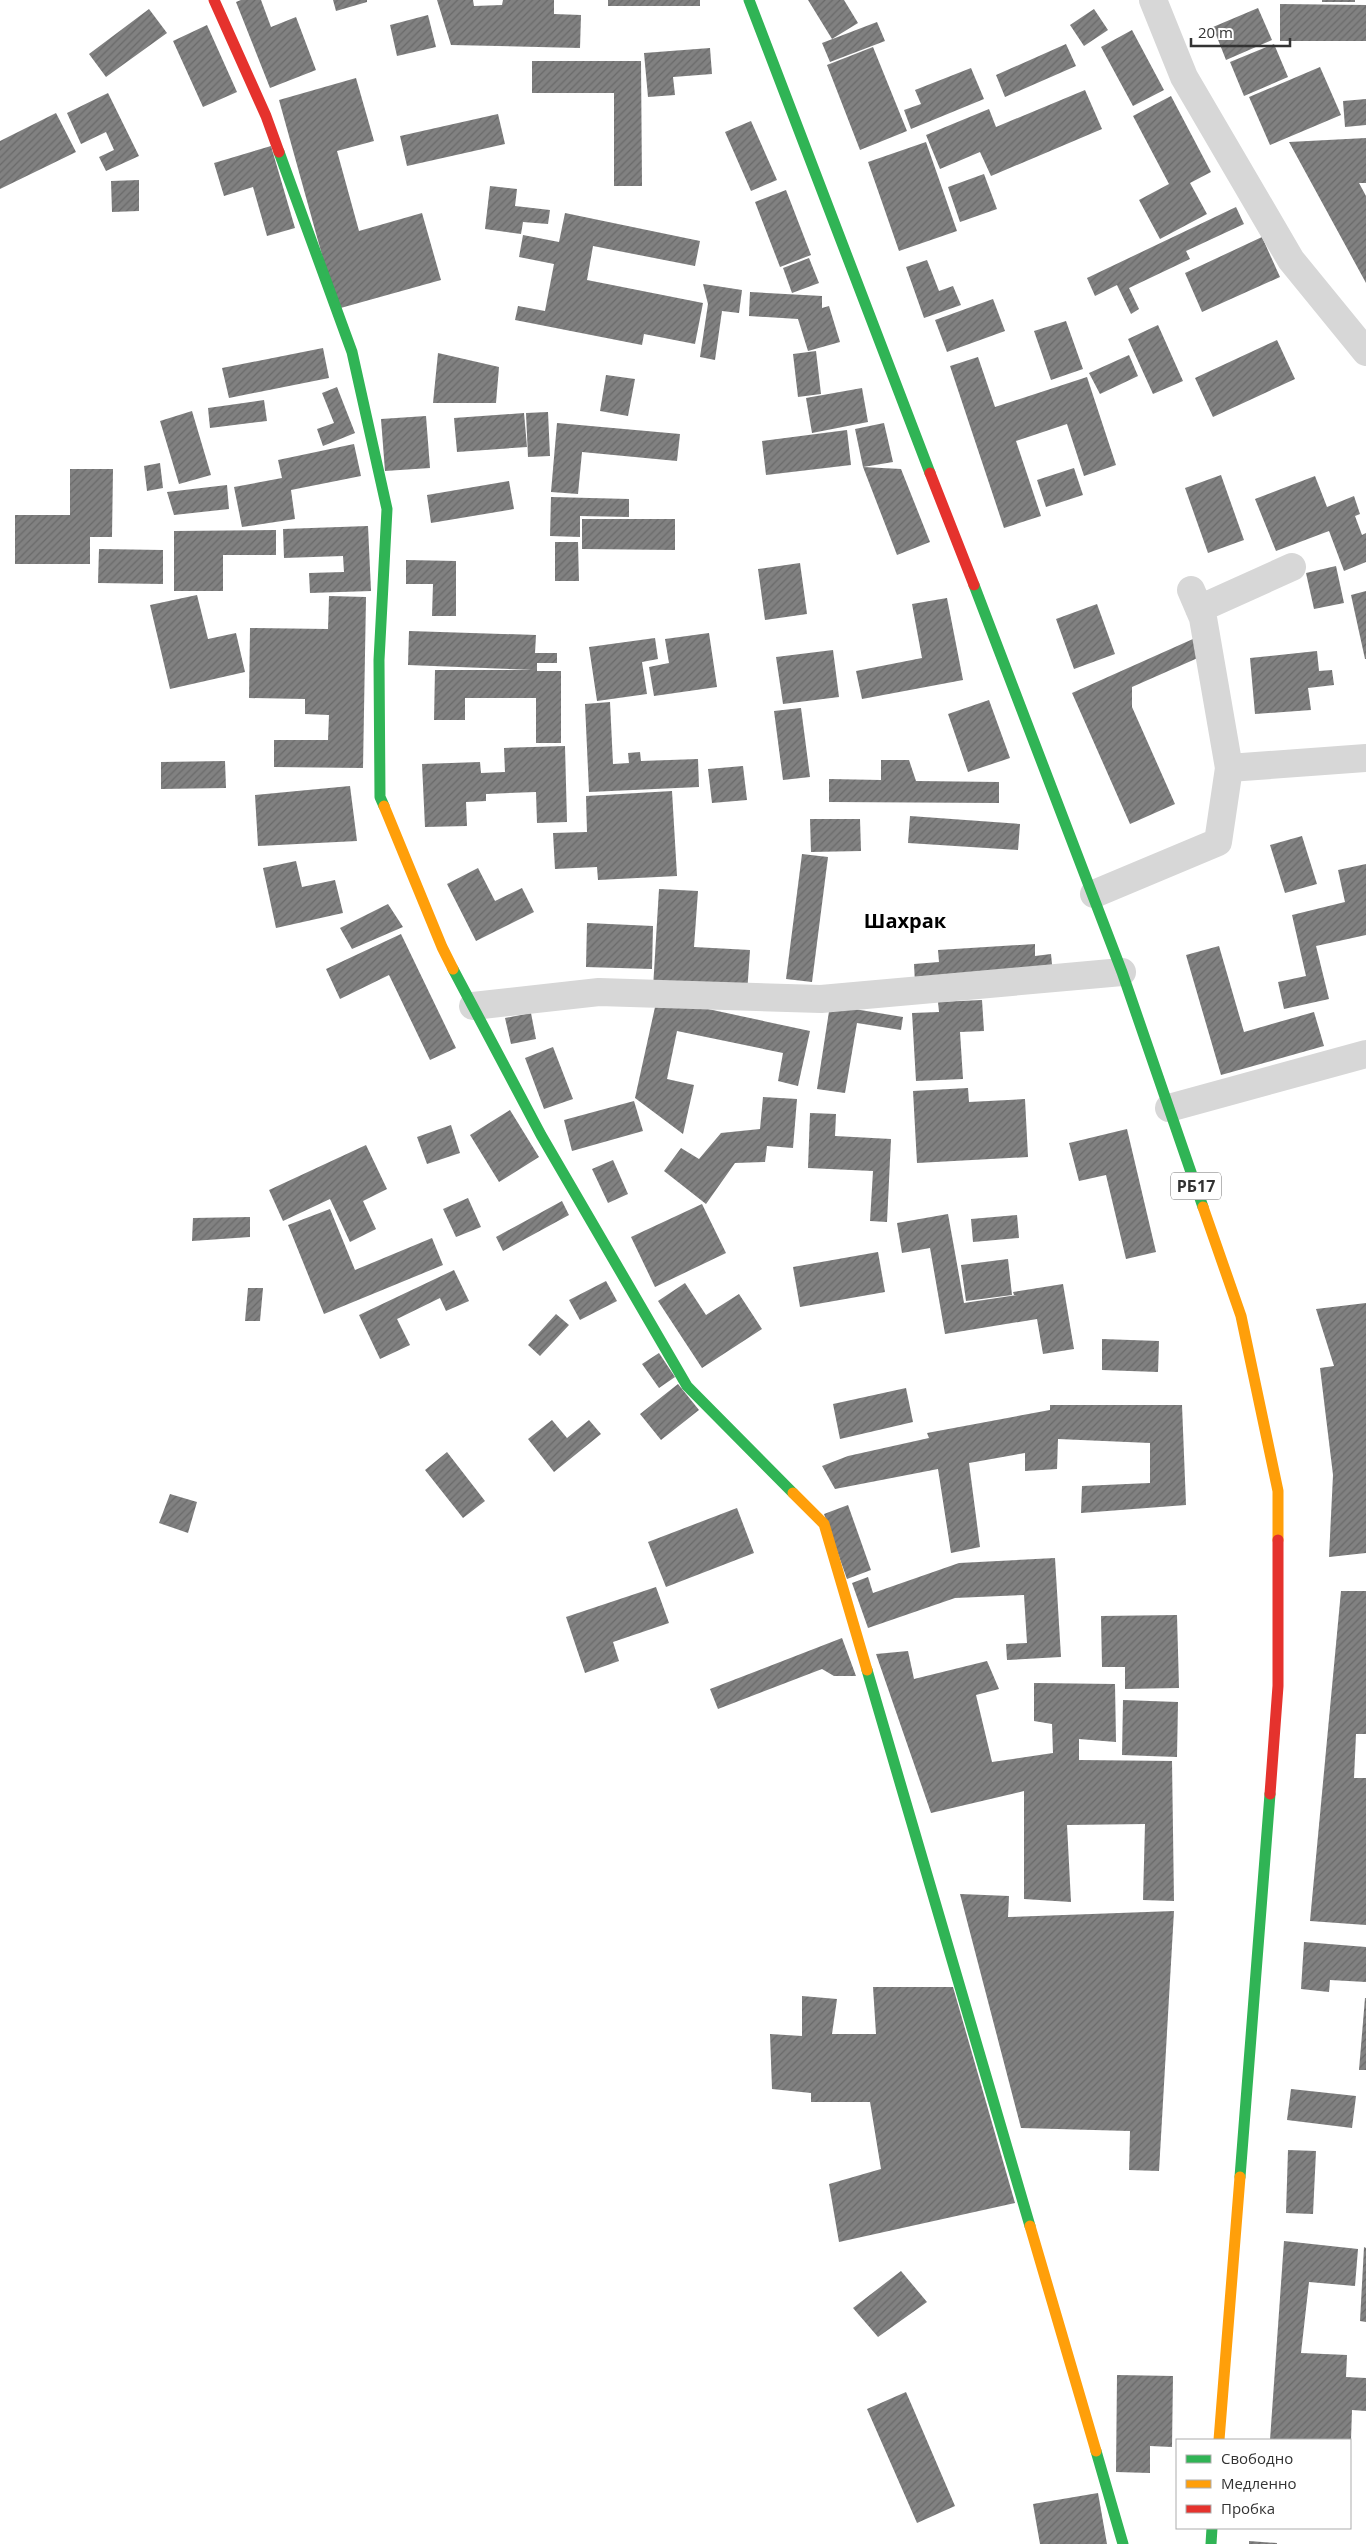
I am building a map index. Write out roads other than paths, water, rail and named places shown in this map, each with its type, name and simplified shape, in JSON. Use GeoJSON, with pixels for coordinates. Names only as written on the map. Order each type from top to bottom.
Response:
{"type":"FeatureCollection","features":[{"type":"Feature","properties":{"kind":"street"},"geometry":{"type":"LineString","coordinates":[[214,0],[266,116],[352,352],[387,509],[379,660],[380,797],[442,947],[541,1135],[687,1386],[824,1524],[1122,2544]]}},
{"type":"Feature","properties":{"kind":"street","name":"РБ17"},"geometry":{"type":"LineString","coordinates":[[749,0],[1094,894],[1122,972],[1241,1316],[1278,1491],[1278,1686],[1219,2439]]}},
{"type":"Feature","properties":{"kind":"street"},"geometry":{"type":"LineString","coordinates":[[1153,0],[1184,77],[1291,260],[1366,352]]}},
{"type":"Feature","properties":{"kind":"street"},"geometry":{"type":"LineString","coordinates":[[1094,894],[1218,842],[1229,768],[1203,618],[1195,599],[1292,567]]}},
{"type":"Feature","properties":{"kind":"street"},"geometry":{"type":"LineString","coordinates":[[1229,768],[1366,758]]}},
{"type":"Feature","properties":{"kind":"street"},"geometry":{"type":"LineString","coordinates":[[473,1006],[599,992],[821,999],[1122,972]]}},
{"type":"Feature","properties":{"kind":"street"},"geometry":{"type":"LineString","coordinates":[[1169,1108],[1366,1054]]}},
{"type":"Feature","properties":{"kind":"street"},"geometry":{"type":"LineString","coordinates":[[1211,2544],[1212,2529]]}},
{"type":"Feature","properties":{"kind":"district","name":"Шахрак"},"geometry":{"type":"Point","coordinates":[905,920]}}]}
